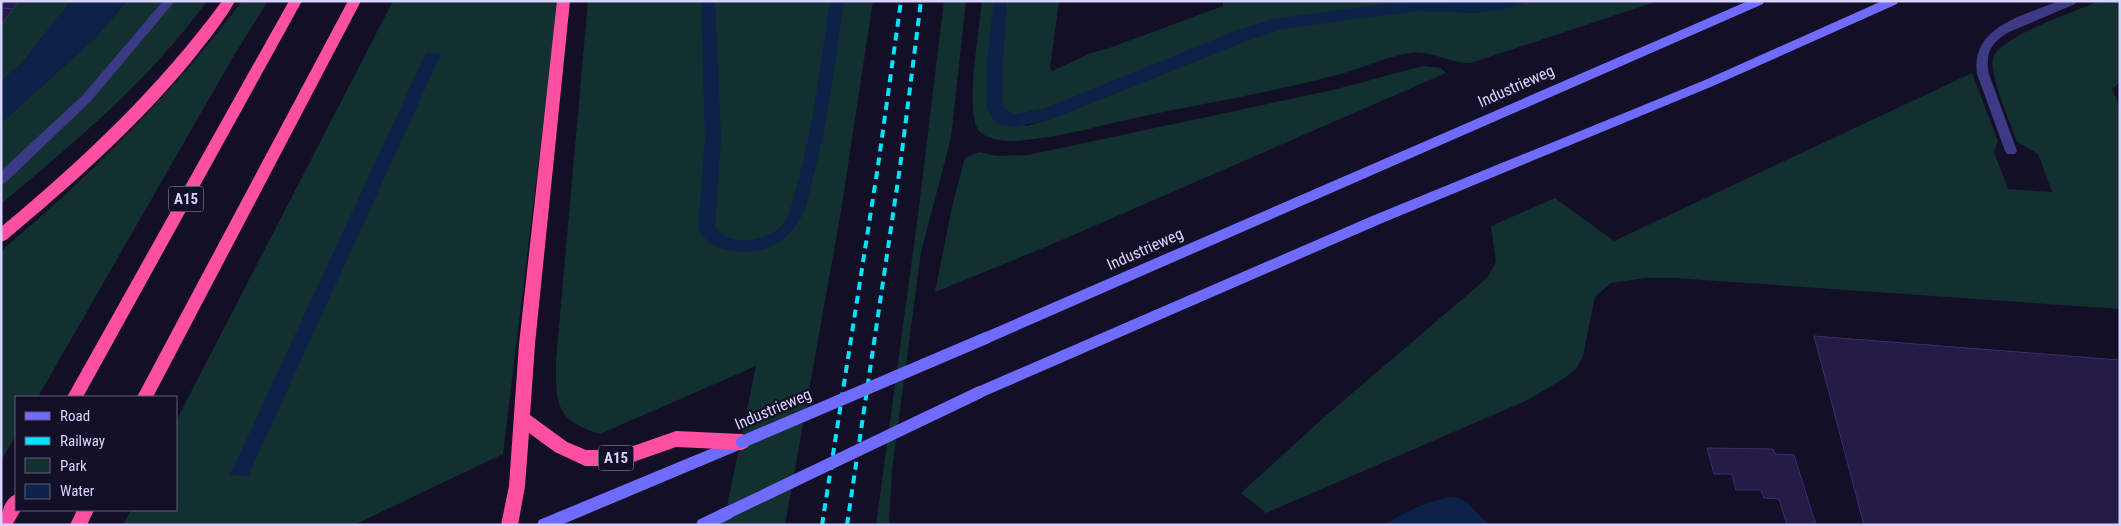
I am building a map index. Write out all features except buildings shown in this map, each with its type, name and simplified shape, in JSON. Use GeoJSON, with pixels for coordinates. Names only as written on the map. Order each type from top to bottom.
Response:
{"type":"FeatureCollection","features":[{"type":"Feature","properties":{"kind":"highway"},"geometry":{"type":"LineString","coordinates":[[1,236],[121,130],[207,34],[229,1]]}},
{"type":"Feature","properties":{"kind":"highway","name":"A15"},"geometry":{"type":"LineString","coordinates":[[76,396],[296,1]]}},
{"type":"Feature","properties":{"kind":"highway"},"geometry":{"type":"LineString","coordinates":[[146,396],[355,1]]}},
{"type":"Feature","properties":{"kind":"highway"},"geometry":{"type":"LineString","coordinates":[[509,525],[517,486],[521,418],[564,1]]}},
{"type":"Feature","properties":{"kind":"highway","name":"A15"},"geometry":{"type":"LineString","coordinates":[[521,418],[560,447],[585,458],[622,458],[676,439],[742,442]]}},
{"type":"Feature","properties":{"kind":"highway"},"geometry":{"type":"LineString","coordinates":[[3,525],[15,504]]}},
{"type":"Feature","properties":{"kind":"highway"},"geometry":{"type":"LineString","coordinates":[[78,525],[85,511]]}},
{"type":"Feature","properties":{"kind":"main road","name":"Industrieweg"},"geometry":{"type":"LineString","coordinates":[[544,525],[986,338],[1759,1]]}},
{"type":"Feature","properties":{"kind":"main road"},"geometry":{"type":"LineString","coordinates":[[703,525],[980,392],[1376,220],[1709,83],[1893,1]]}},
{"type":"Feature","properties":{"kind":"lane"},"geometry":{"type":"LineString","coordinates":[[1,179],[87,98],[170,1]]}},
{"type":"Feature","properties":{"kind":"lane"},"geometry":{"type":"LineString","coordinates":[[2010,151],[1983,74],[1981,64],[1982,52],[1987,42],[1997,33],[2071,1]]}},
{"type":"Feature","properties":{"kind":"green space"},"geometry":{"type":"Polygon","coordinates":[[[16,1],[71,1],[21,64],[1,81],[1,23],[16,1]]]}},
{"type":"Feature","properties":{"kind":"green space"},"geometry":{"type":"Polygon","coordinates":[[[127,1],[207,1],[185,30],[136,84],[84,133],[1,204],[1,123],[95,38],[127,1]]]}},
{"type":"Feature","properties":{"kind":"green space"},"geometry":{"type":"Polygon","coordinates":[[[242,1],[268,1],[233,57],[39,396],[15,396],[15,437],[1,461],[1,251],[34,223],[129,133],[215,35],[242,1]]]}},
{"type":"Feature","properties":{"kind":"green space"},"geometry":{"type":"Polygon","coordinates":[[[393,1],[558,1],[503,454],[354,525],[123,525],[130,511],[178,511],[178,417],[393,1]]]}},
{"type":"Feature","properties":{"kind":"green space"},"geometry":{"type":"Polygon","coordinates":[[[588,1],[873,1],[841,211],[785,525],[723,525],[756,366],[600,434],[574,423],[561,408],[556,388],[556,360],[588,1]]]}},
{"type":"Feature","properties":{"kind":"green space"},"geometry":{"type":"Polygon","coordinates":[[[944,1],[966,1],[951,138],[921,252],[892,470],[889,525],[876,525],[918,215],[944,1]]]}},
{"type":"Feature","properties":{"kind":"green space"},"geometry":{"type":"Polygon","coordinates":[[[982,1],[1059,1],[1050,68],[1052,71],[1091,53],[1223,6],[1223,1],[1658,1],[1471,63],[1456,62],[1428,54],[1412,53],[1286,87],[1064,134],[1015,141],[1000,140],[986,136],[979,131],[975,122],[973,107],[974,69],[982,1]],[[1260,35],[1046,108],[1015,115],[1006,110],[1026,126],[1051,119],[1260,35]]]}},
{"type":"Feature","properties":{"kind":"green space"},"geometry":{"type":"Polygon","coordinates":[[[2100,1],[2120,1],[2120,82],[2112,89],[2120,108],[2120,309],[1674,278],[1645,278],[1611,283],[1595,297],[1583,356],[1576,369],[1528,400],[1266,513],[1241,493],[1322,419],[1487,278],[1496,262],[1491,226],[1555,198],[1614,241],[1972,73],[1998,141],[1994,152],[2008,189],[2052,192],[2038,154],[2017,142],[1997,87],[1993,58],[1998,50],[2024,33],[2058,17],[2100,1]]]}},
{"type":"Feature","properties":{"kind":"green space"},"geometry":{"type":"Polygon","coordinates":[[[1423,66],[1441,68],[1446,73],[1048,246],[935,292],[952,207],[964,161],[967,157],[979,152],[997,156],[1028,155],[1337,89],[1423,66]]]}},
{"type":"Feature","properties":{"kind":"water"},"geometry":{"type":"Polygon","coordinates":[[[71,1],[127,1],[95,38],[1,123],[1,81],[21,64],[71,1]]]}},
{"type":"Feature","properties":{"kind":"water"},"geometry":{"type":"Polygon","coordinates":[[[701,1],[715,1],[721,137],[715,227],[721,233],[731,238],[749,240],[757,239],[778,229],[789,214],[813,116],[830,1],[844,1],[819,155],[802,216],[789,234],[782,240],[767,248],[751,252],[721,249],[706,239],[698,228],[705,140],[701,1]]]}},
{"type":"Feature","properties":{"kind":"water"},"geometry":{"type":"Polygon","coordinates":[[[994,1],[1007,1],[1002,102],[1006,110],[1015,115],[1046,108],[1235,31],[1274,19],[1393,3],[1531,1],[1500,10],[1475,13],[1417,11],[1282,29],[1244,42],[1051,119],[1015,127],[995,122],[987,108],[987,59],[994,1]]]}},
{"type":"Feature","properties":{"kind":"water"},"geometry":{"type":"Polygon","coordinates":[[[426,53],[441,54],[248,476],[230,475],[426,53]]]}},
{"type":"Feature","properties":{"kind":"water"},"geometry":{"type":"Polygon","coordinates":[[[1455,497],[1467,502],[1489,525],[1382,525],[1408,511],[1445,498],[1455,497]]]}},
{"type":"Feature","properties":{"kind":"railway"},"geometry":{"type":"LineString","coordinates":[[822,525],[878,166],[901,1]]}},
{"type":"Feature","properties":{"kind":"railway"},"geometry":{"type":"LineString","coordinates":[[847,525],[900,167],[921,1]]}}]}
